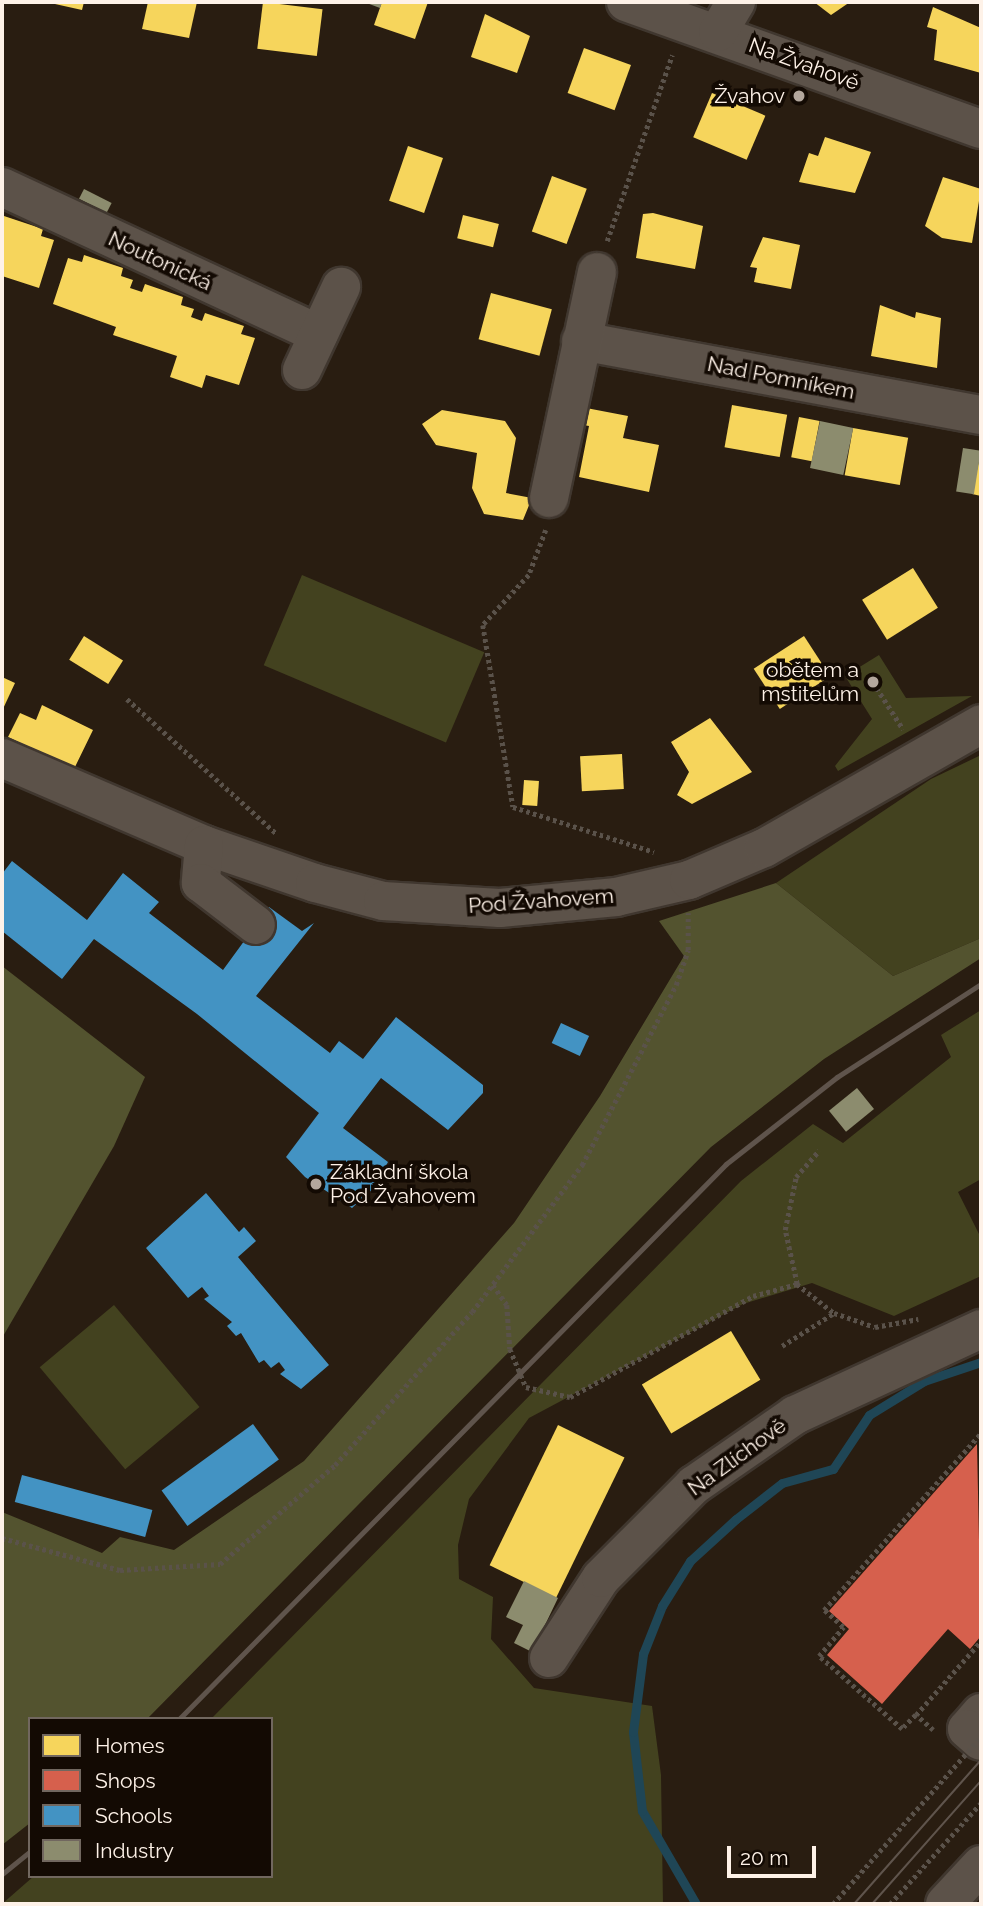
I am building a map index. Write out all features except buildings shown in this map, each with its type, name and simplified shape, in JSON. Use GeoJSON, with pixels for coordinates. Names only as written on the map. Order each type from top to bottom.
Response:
{"type":"FeatureCollection","features":[{"type":"Feature","properties":{"kind":"street","name":"Na Žvahově"},"geometry":{"type":"LineString","coordinates":[[626,2],[727,17],[981,129]]}},
{"type":"Feature","properties":{"kind":"street","name":"Noutonická"},"geometry":{"type":"LineString","coordinates":[[2,187],[319,334]]}},
{"type":"Feature","properties":{"kind":"street"},"geometry":{"type":"LineString","coordinates":[[549,498],[597,272]]}},
{"type":"Feature","properties":{"kind":"street"},"geometry":{"type":"LineString","coordinates":[[302,370],[341,287]]}},
{"type":"Feature","properties":{"kind":"street","name":"Nad Pomníkem"},"geometry":{"type":"LineString","coordinates":[[581,341],[981,415]]}},
{"type":"Feature","properties":{"kind":"street","name":"Pod Žvahovem"},"geometry":{"type":"LineString","coordinates":[[2,758],[204,845],[383,901],[447,907],[563,903],[677,868],[764,848],[981,724]]}},
{"type":"Feature","properties":{"kind":"street"},"geometry":{"type":"LineString","coordinates":[[204,845],[201,883],[256,925]]}},
{"type":"Feature","properties":{"kind":"street","name":"Na Zlíchově"},"geometry":{"type":"LineString","coordinates":[[549,1658],[601,1578],[694,1485],[795,1415],[981,1329]]}},
{"type":"Feature","properties":{"kind":"street"},"geometry":{"type":"LineString","coordinates":[[981,1713],[967,1729],[981,1739]]}},
{"type":"Feature","properties":{"kind":"street"},"geometry":{"type":"LineString","coordinates":[[945,1904],[981,1865]]}},
{"type":"Feature","properties":{"kind":"path"},"geometry":{"type":"LineString","coordinates":[[597,272],[670,56]]}},
{"type":"Feature","properties":{"kind":"path"},"geometry":{"type":"LineString","coordinates":[[2,1538],[120,1570],[220,1564],[335,1465],[493,1284],[582,1165],[676,985],[688,950],[677,868],[513,807],[483,625],[538,559],[549,498]]}},
{"type":"Feature","properties":{"kind":"path"},"geometry":{"type":"LineString","coordinates":[[873,682],[911,742]]}},
{"type":"Feature","properties":{"kind":"path"},"geometry":{"type":"LineString","coordinates":[[127,699],[162,736],[259,812],[283,843]]}},
{"type":"Feature","properties":{"kind":"path"},"geometry":{"type":"LineString","coordinates":[[819,1151],[796,1177],[785,1230],[797,1284],[834,1313],[876,1327],[929,1317]]}},
{"type":"Feature","properties":{"kind":"path"},"geometry":{"type":"LineString","coordinates":[[493,1284],[507,1305],[510,1349],[526,1387],[570,1397],[753,1296],[797,1284]]}},
{"type":"Feature","properties":{"kind":"path"},"geometry":{"type":"LineString","coordinates":[[782,1346],[834,1313]]}},
{"type":"Feature","properties":{"kind":"path"},"geometry":{"type":"LineString","coordinates":[[916,1714],[902,1729],[819,1656],[843,1627],[824,1610],[981,1433]]}},
{"type":"Feature","properties":{"kind":"path"},"geometry":{"type":"LineString","coordinates":[[833,1904],[981,1739]]}},
{"type":"Feature","properties":{"kind":"path"},"geometry":{"type":"LineString","coordinates":[[890,1904],[981,1802]]}},
{"type":"Feature","properties":{"kind":"shaded area"},"geometry":{"type":"Polygon","coordinates":[[[302,575],[484,652],[446,743],[264,665],[302,575]]]}},
{"type":"Feature","properties":{"kind":"shaded area"},"geometry":{"type":"Polygon","coordinates":[[[879,655],[906,698],[972,696],[838,771],[835,766],[872,719],[845,676],[879,655]]]}},
{"type":"Feature","properties":{"kind":"shaded area"},"geometry":{"type":"Polygon","coordinates":[[[981,755],[981,938],[893,976],[776,883],[931,779],[981,755]]]}},
{"type":"Feature","properties":{"kind":"shaded area"},"geometry":{"type":"Polygon","coordinates":[[[776,883],[893,976],[981,938],[981,958],[824,1059],[711,1147],[149,1717],[28,1717],[28,1825],[2,1845],[2,1512],[102,1553],[120,1537],[174,1550],[304,1461],[514,1223],[600,1096],[684,956],[659,921],[776,883]]]}},
{"type":"Feature","properties":{"kind":"shaded area"},"geometry":{"type":"Polygon","coordinates":[[[2,966],[145,1077],[114,1146],[2,1338],[2,966]]]}},
{"type":"Feature","properties":{"kind":"shaded area"},"geometry":{"type":"Polygon","coordinates":[[[981,1010],[981,1179],[958,1192],[981,1238],[981,1276],[894,1316],[812,1283],[743,1304],[529,1418],[469,1499],[458,1545],[459,1579],[493,1597],[491,1639],[534,1688],[652,1706],[661,1775],[663,1904],[2,1904],[32,1878],[273,1878],[273,1717],[213,1717],[741,1181],[813,1124],[843,1143],[951,1057],[941,1035],[981,1010]]]}},
{"type":"Feature","properties":{"kind":"shaded area"},"geometry":{"type":"Polygon","coordinates":[[[114,1305],[199,1407],[125,1469],[40,1367],[114,1305]]]}},
{"type":"Feature","properties":{"kind":"waterway"},"geometry":{"type":"LineString","coordinates":[[696,1904],[642,1811],[633,1732],[643,1654],[662,1606],[690,1561],[736,1519],[782,1483],[833,1469],[869,1415],[924,1381],[981,1362]]}},
{"type":"Feature","properties":{"kind":"tram line"},"geometry":{"type":"LineString","coordinates":[[854,1904],[981,1760]]}},
{"type":"Feature","properties":{"kind":"tram line"},"geometry":{"type":"LineString","coordinates":[[872,1904],[981,1781]]}},
{"type":"Feature","properties":{"kind":"railway"},"geometry":{"type":"LineString","coordinates":[[181,1717],[726,1164],[837,1077],[981,984]]}},
{"type":"Feature","properties":{"kind":"railway"},"geometry":{"type":"LineString","coordinates":[[2,1874],[28,1853]]}},
{"type":"Feature","properties":{"kind":"place","name":"Žvahov"},"geometry":{"type":"Point","coordinates":[799,96]}},
{"type":"Feature","properties":{"kind":"place","name":"obětem a mstitelům"},"geometry":{"type":"Point","coordinates":[873,682]}},
{"type":"Feature","properties":{"kind":"place","name":"Základní škola Pod Žvahovem"},"geometry":{"type":"Point","coordinates":[316,1184]}}]}
